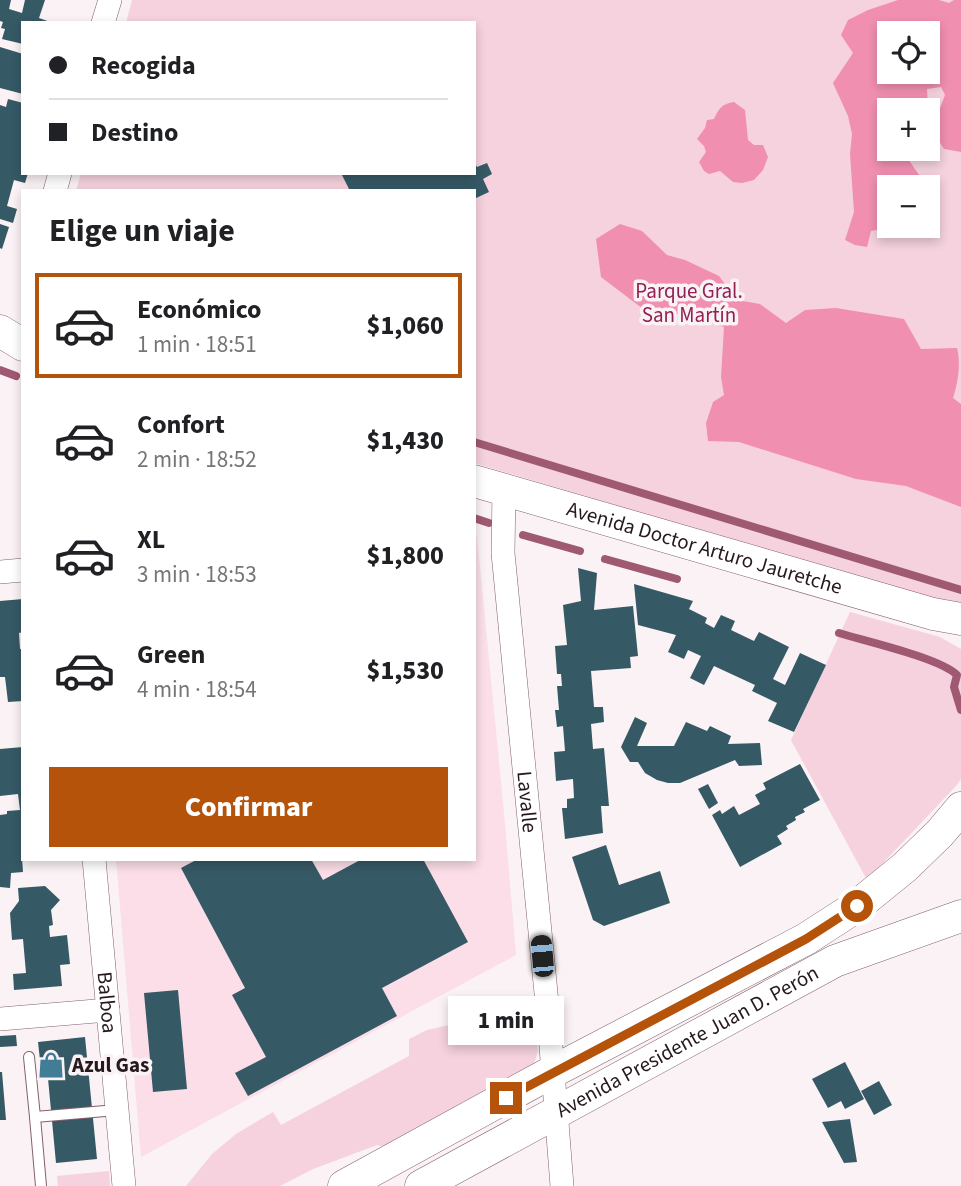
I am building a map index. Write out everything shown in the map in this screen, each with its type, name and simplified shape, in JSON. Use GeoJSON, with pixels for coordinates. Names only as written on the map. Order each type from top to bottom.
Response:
{"type":"FeatureCollection","features":[{"type":"Feature","properties":{"kind":"main road"},"geometry":{"type":"LineString","coordinates":[[0,331],[21,344]]}},
{"type":"Feature","properties":{"kind":"main road","name":"Avenida Doctor Arturo Jauretche"},"geometry":{"type":"LineString","coordinates":[[476,482],[947,617],[961,630]]}},
{"type":"Feature","properties":{"kind":"main road","name":"Avenida Presidente Juan D. Perón"},"geometry":{"type":"LineString","coordinates":[[344,1186],[552,1072],[806,939],[857,906],[905,867],[961,808]]}},
{"type":"Feature","properties":{"kind":"main road","name":"Avenida Presidente Juan D. Perón"},"geometry":{"type":"LineString","coordinates":[[421,1186],[835,961],[961,916]]}},
{"type":"Feature","properties":{"kind":"street"},"geometry":{"type":"LineString","coordinates":[[104,21],[110,0]]}},
{"type":"Feature","properties":{"kind":"street","name":"Lavalle"},"geometry":{"type":"LineString","coordinates":[[504,490],[503,553],[562,1186]]}},
{"type":"Feature","properties":{"kind":"street"},"geometry":{"type":"LineString","coordinates":[[0,572],[21,570]]}},
{"type":"Feature","properties":{"kind":"street","name":"Balboa"},"geometry":{"type":"LineString","coordinates":[[94,861],[124,1186]]}},
{"type":"Feature","properties":{"kind":"street"},"geometry":{"type":"LineString","coordinates":[[0,1019],[108,1010]]}},
{"type":"Feature","properties":{"kind":"lane"},"geometry":{"type":"LineString","coordinates":[[29,1057],[41,1186]]}},
{"type":"Feature","properties":{"kind":"lane"},"geometry":{"type":"LineString","coordinates":[[35,1117],[117,1110]]}},
{"type":"Feature","properties":{"kind":"shaded area"},"geometry":{"type":"Polygon","coordinates":[[[477,536],[516,955],[141,1157],[116,861],[476,861],[477,536]]]}},
{"type":"Feature","properties":{"kind":"green space","name":"Parque Gral. San Martín"},"geometry":{"type":"Polygon","coordinates":[[[132,0],[961,0],[961,608],[476,464],[476,189],[77,189],[80,175],[476,175],[476,21],[127,21],[132,0]]]}},
{"type":"Feature","properties":{"kind":"green space"},"geometry":{"type":"Polygon","coordinates":[[[898,0],[939,0],[949,3],[961,0],[961,152],[944,149],[940,142],[940,110],[945,95],[941,87],[927,89],[928,98],[877,98],[877,161],[909,161],[919,175],[877,175],[877,230],[871,231],[867,247],[845,240],[854,212],[850,154],[852,134],[848,116],[833,83],[853,53],[841,35],[848,20],[898,0]]]}},
{"type":"Feature","properties":{"kind":"green space"},"geometry":{"type":"Polygon","coordinates":[[[734,102],[745,110],[748,140],[754,145],[763,145],[768,157],[763,170],[754,180],[742,183],[733,182],[720,171],[709,174],[699,162],[706,152],[697,139],[707,120],[714,119],[721,107],[734,102]]]}},
{"type":"Feature","properties":{"kind":"green space"},"geometry":{"type":"Polygon","coordinates":[[[620,224],[642,231],[667,255],[685,260],[719,276],[737,300],[760,304],[786,323],[805,310],[836,308],[904,319],[921,349],[957,348],[958,373],[953,398],[961,404],[961,507],[906,486],[856,479],[739,442],[708,441],[706,423],[713,402],[724,395],[721,377],[724,327],[683,314],[651,315],[601,277],[596,239],[620,224]]]}},
{"type":"Feature","properties":{"kind":"green space"},"geometry":{"type":"Polygon","coordinates":[[[850,612],[940,637],[961,649],[961,779],[867,880],[791,740],[850,612]]]}},
{"type":"Feature","properties":{"kind":"green space"},"geometry":{"type":"Polygon","coordinates":[[[453,1024],[482,1028],[517,1045],[537,1044],[534,1064],[384,1147],[377,1145],[313,1169],[280,1186],[186,1186],[212,1154],[236,1134],[273,1112],[281,1125],[409,1056],[409,1039],[427,1030],[453,1024]]]}},
{"type":"Feature","properties":{"kind":"green space"},"geometry":{"type":"Polygon","coordinates":[[[109,1171],[110,1186],[58,1186],[57,1176],[109,1171]]]}},
{"type":"Feature","properties":{"kind":"building"},"geometry":{"type":"Polygon","coordinates":[[[0,0],[11,0],[9,9],[22,13],[25,0],[45,0],[39,18],[47,21],[21,21],[21,44],[2,39],[5,29],[1,28],[3,22],[0,21],[0,0]]]}},
{"type":"Feature","properties":{"kind":"building"},"geometry":{"type":"Polygon","coordinates":[[[0,47],[21,53],[21,93],[0,88],[0,47]]]}},
{"type":"Feature","properties":{"kind":"building"},"geometry":{"type":"Polygon","coordinates":[[[8,99],[21,102],[21,175],[27,175],[25,183],[14,180],[7,206],[17,209],[13,223],[0,219],[0,105],[6,107],[8,99]]]}},
{"type":"Feature","properties":{"kind":"building"},"geometry":{"type":"Polygon","coordinates":[[[487,163],[492,174],[483,179],[489,192],[476,198],[476,189],[349,189],[342,175],[476,175],[476,165],[477,167],[487,163]]]}},
{"type":"Feature","properties":{"kind":"building"},"geometry":{"type":"Polygon","coordinates":[[[0,224],[9,227],[2,249],[0,248],[0,224]]]}},
{"type":"Feature","properties":{"kind":"building"},"geometry":{"type":"Polygon","coordinates":[[[578,568],[597,573],[594,610],[633,606],[638,656],[630,657],[631,668],[591,671],[594,707],[603,707],[604,722],[591,724],[593,749],[604,748],[609,806],[601,806],[603,833],[565,839],[562,808],[567,808],[567,799],[574,798],[573,779],[556,781],[554,752],[565,751],[563,726],[557,727],[555,710],[559,710],[557,686],[562,686],[561,674],[557,674],[555,646],[567,645],[563,605],[581,601],[578,568]]]}},
{"type":"Feature","properties":{"kind":"building"},"geometry":{"type":"Polygon","coordinates":[[[634,584],[693,601],[689,609],[707,618],[705,623],[714,628],[721,615],[735,621],[731,630],[754,641],[759,632],[789,647],[773,679],[785,685],[800,653],[826,665],[794,732],[768,721],[777,703],[752,691],[755,685],[714,666],[704,685],[690,678],[701,656],[688,650],[684,659],[668,652],[676,635],[638,625],[634,584]]]}},
{"type":"Feature","properties":{"kind":"building"},"geometry":{"type":"Polygon","coordinates":[[[21,599],[21,701],[8,702],[5,677],[0,677],[0,601],[21,599]]]}},
{"type":"Feature","properties":{"kind":"building"},"geometry":{"type":"Polygon","coordinates":[[[635,717],[647,723],[637,746],[674,746],[686,722],[707,731],[710,726],[731,736],[728,744],[760,743],[762,765],[739,766],[735,760],[680,783],[657,780],[645,773],[638,762],[630,762],[621,747],[635,717]]]}},
{"type":"Feature","properties":{"kind":"building"},"geometry":{"type":"Polygon","coordinates":[[[21,747],[23,872],[11,873],[10,888],[0,887],[0,815],[7,814],[7,811],[20,810],[18,794],[0,796],[0,749],[21,747]]]}},
{"type":"Feature","properties":{"kind":"building"},"geometry":{"type":"Polygon","coordinates":[[[800,764],[820,800],[803,809],[805,812],[795,817],[796,820],[786,826],[788,829],[777,836],[782,844],[740,867],[712,815],[720,810],[722,814],[734,806],[739,815],[760,804],[755,795],[766,789],[763,783],[800,764]]]}},
{"type":"Feature","properties":{"kind":"building"},"geometry":{"type":"Polygon","coordinates":[[[708,784],[718,803],[709,809],[698,789],[708,784]]]}},
{"type":"Feature","properties":{"kind":"building"},"geometry":{"type":"Polygon","coordinates":[[[606,845],[619,885],[660,871],[670,903],[604,926],[593,920],[572,857],[606,845]]]}},
{"type":"Feature","properties":{"kind":"building"},"geometry":{"type":"Polygon","coordinates":[[[194,861],[312,861],[323,880],[358,861],[424,861],[468,942],[382,988],[397,1016],[248,1096],[235,1073],[266,1057],[232,995],[245,988],[181,868],[194,861]]]}},
{"type":"Feature","properties":{"kind":"building"},"geometry":{"type":"Polygon","coordinates":[[[45,886],[60,900],[51,910],[53,925],[49,926],[50,937],[67,935],[70,964],[60,965],[62,986],[14,990],[13,974],[26,973],[23,939],[12,940],[10,913],[19,901],[18,888],[45,886]]]}},
{"type":"Feature","properties":{"kind":"building"},"geometry":{"type":"Polygon","coordinates":[[[178,990],[187,1089],[153,1092],[144,993],[178,990]]]}},
{"type":"Feature","properties":{"kind":"building"},"geometry":{"type":"Polygon","coordinates":[[[16,1035],[17,1046],[0,1047],[0,1036],[16,1035]]]}},
{"type":"Feature","properties":{"kind":"building"},"geometry":{"type":"Polygon","coordinates":[[[85,1037],[97,1159],[56,1163],[47,1068],[41,1069],[38,1042],[85,1037]]]}},
{"type":"Feature","properties":{"kind":"building"},"geometry":{"type":"Polygon","coordinates":[[[845,1062],[864,1099],[845,1109],[841,1101],[828,1108],[812,1079],[845,1062]]]}},
{"type":"Feature","properties":{"kind":"building"},"geometry":{"type":"Polygon","coordinates":[[[2,1072],[6,1120],[0,1120],[2,1072]]]}},
{"type":"Feature","properties":{"kind":"building"},"geometry":{"type":"Polygon","coordinates":[[[879,1081],[892,1105],[874,1115],[861,1091],[879,1081]]]}},
{"type":"Feature","properties":{"kind":"building"},"geometry":{"type":"Polygon","coordinates":[[[850,1119],[857,1162],[844,1163],[822,1122],[850,1119]]]}},
{"type":"Feature","properties":{"kind":"waterway"},"geometry":{"type":"LineString","coordinates":[[0,370],[16,376]]}},
{"type":"Feature","properties":{"kind":"waterway"},"geometry":{"type":"LineString","coordinates":[[476,443],[961,590]]}},
{"type":"Feature","properties":{"kind":"waterway"},"geometry":{"type":"LineString","coordinates":[[476,519],[489,523]]}},
{"type":"Feature","properties":{"kind":"waterway"},"geometry":{"type":"LineString","coordinates":[[523,535],[580,551]]}},
{"type":"Feature","properties":{"kind":"waterway"},"geometry":{"type":"LineString","coordinates":[[605,559],[677,579]]}},
{"type":"Feature","properties":{"kind":"waterway"},"geometry":{"type":"LineString","coordinates":[[839,633],[919,656],[948,669],[957,675],[954,687],[961,710]]}},
{"type":"Feature","properties":{"kind":"place","name":"Azul Gas"},"geometry":{"type":"Point","coordinates":[51,1065]}},
{"type":"Feature","properties":{"kind":"route"},"geometry":{"type":"LineString","coordinates":[[506,1098],[806,939],[857,906]]}}]}
